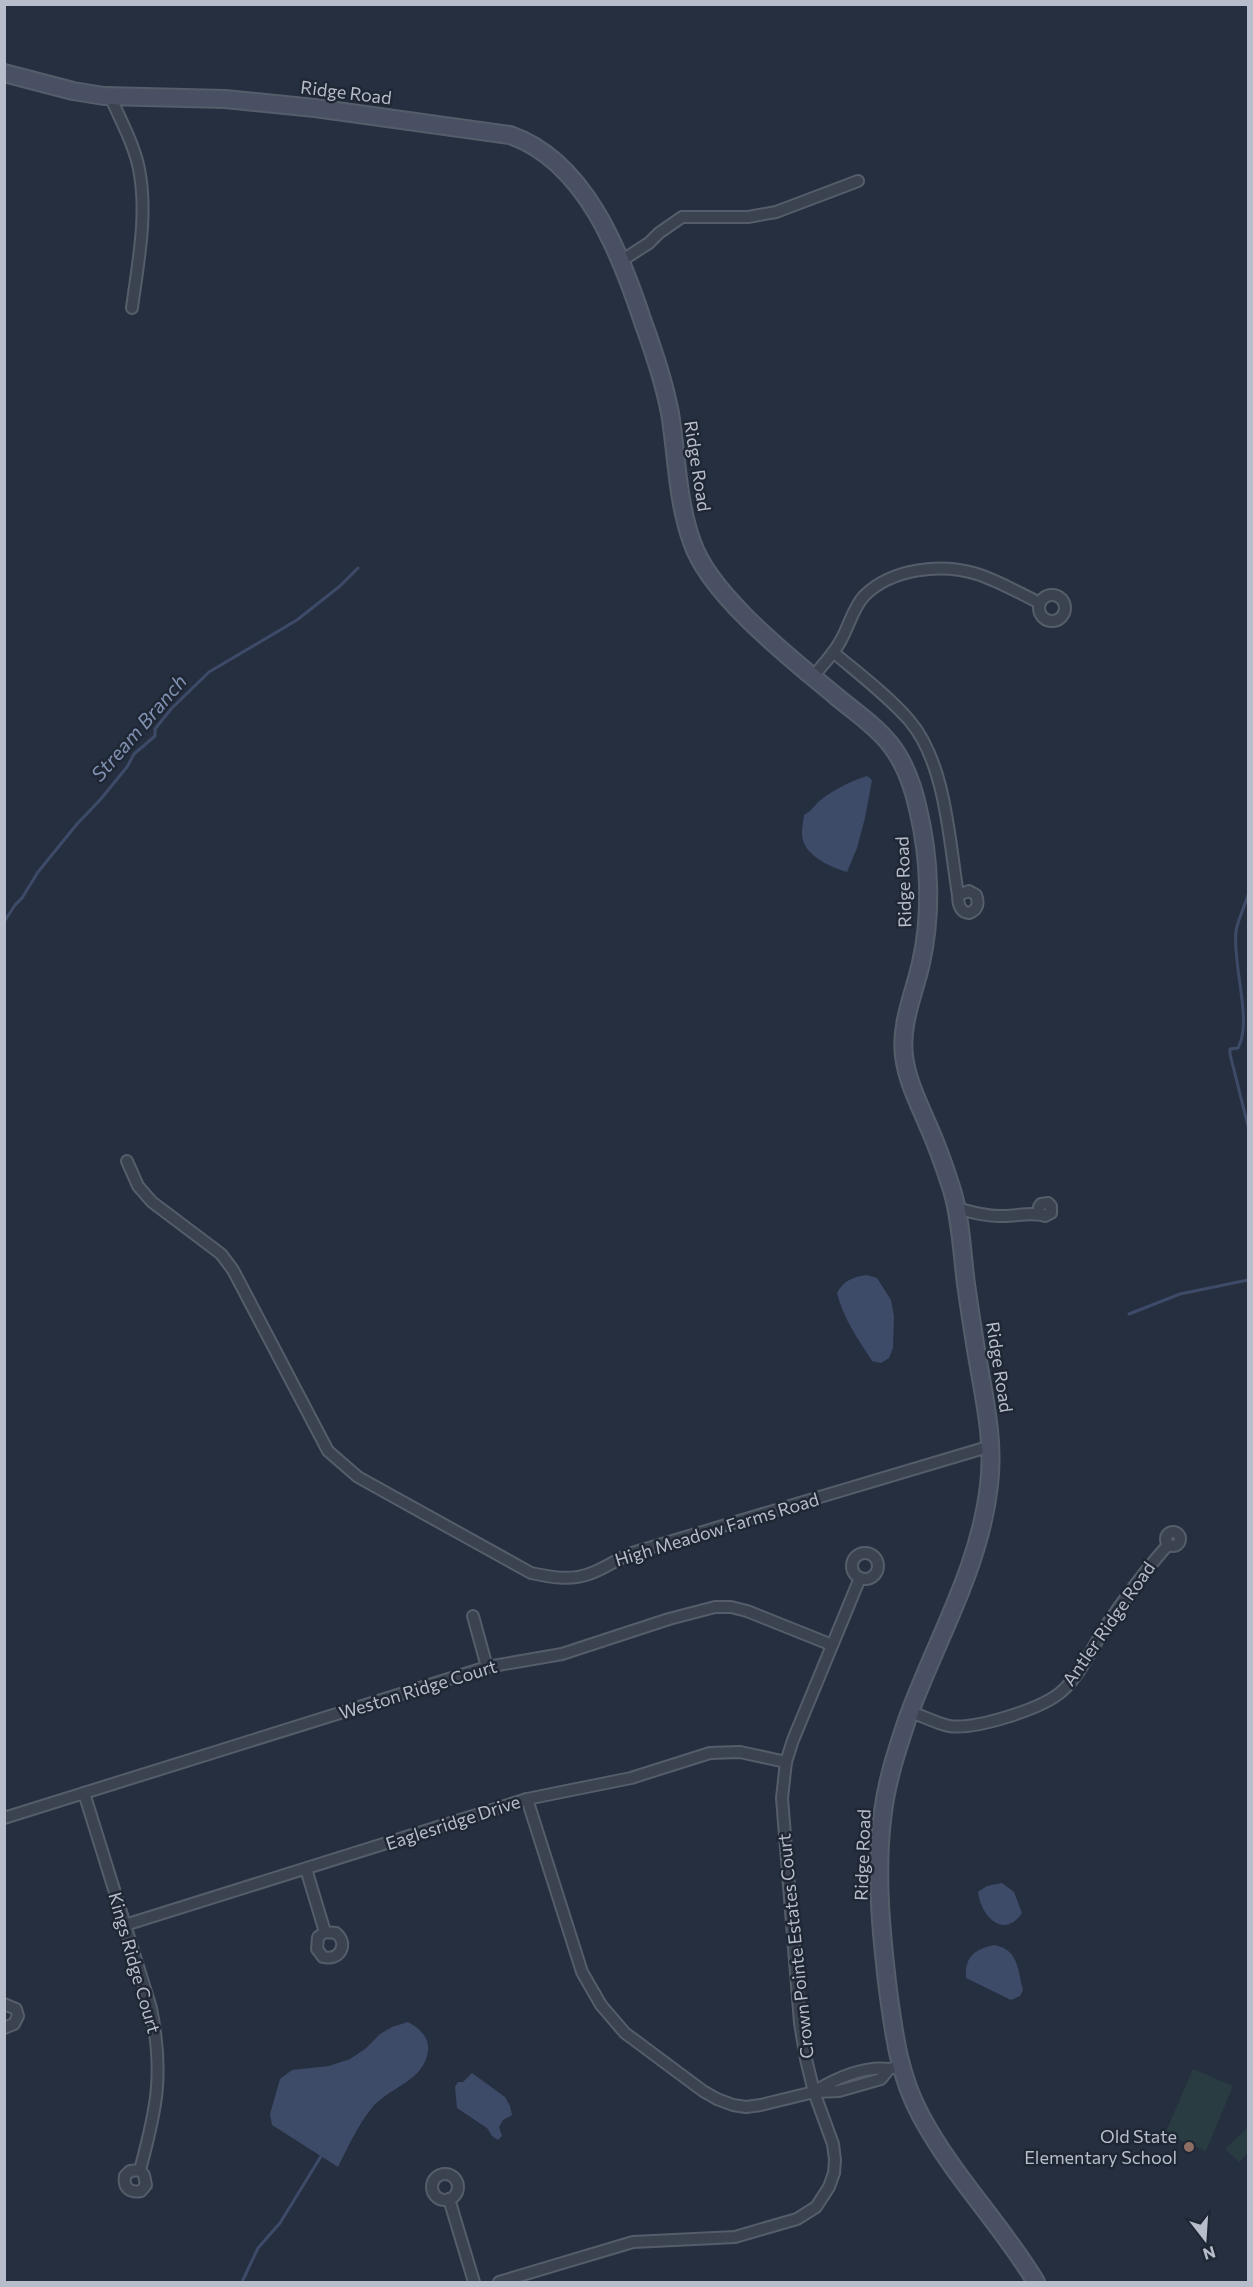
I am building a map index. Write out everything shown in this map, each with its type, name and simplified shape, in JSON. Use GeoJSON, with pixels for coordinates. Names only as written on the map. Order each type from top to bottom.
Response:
{"type":"FeatureCollection","features":[{"type":"Feature","properties":{"kind":"street","name":"Ridge Road"},"geometry":{"type":"LineString","coordinates":[[4,73],[73,91],[110,96],[256,102],[510,135],[537,146],[561,166],[604,226],[621,261],[658,367],[669,411],[679,489],[688,533],[702,565],[743,614],[813,677],[868,722],[892,746],[903,763],[919,813],[928,897],[927,928],[921,961],[904,1026],[904,1064],[948,1177],[957,1208],[964,1270],[987,1407],[991,1446],[986,1511],[976,1549],[910,1712],[890,1774],[882,1816],[881,1840],[881,1919],[884,1955],[895,2043],[895,2068],[943,2153],[1036,2283]]}},
{"type":"Feature","properties":{"kind":"street"},"geometry":{"type":"LineString","coordinates":[[110,96],[131,144],[143,192],[144,212],[132,308]]}},
{"type":"Feature","properties":{"kind":"street"},"geometry":{"type":"LineString","coordinates":[[621,261],[649,243],[668,225],[682,218],[734,218],[762,215],[776,212],[858,181]]}},
{"type":"Feature","properties":{"kind":"street"},"geometry":{"type":"LineString","coordinates":[[813,677],[833,652],[863,597],[883,582],[909,573],[936,569],[965,571],[996,582],[1040,603]]}},
{"type":"Feature","properties":{"kind":"street"},"geometry":{"type":"LineString","coordinates":[[833,652],[896,706],[910,721],[923,741],[937,770],[958,895]]}},
{"type":"Feature","properties":{"kind":"street","name":"High Meadow Farms Road"},"geometry":{"type":"LineString","coordinates":[[126,1161],[138,1186],[152,1202],[221,1254],[233,1270],[327,1451],[358,1477],[531,1573],[562,1578],[589,1574],[632,1553],[991,1446]]}},
{"type":"Feature","properties":{"kind":"street"},"geometry":{"type":"LineString","coordinates":[[957,1208],[993,1216],[1039,1213]]}},
{"type":"Feature","properties":{"kind":"street","name":"Antler Ridge Road"},"geometry":{"type":"LineString","coordinates":[[910,1712],[951,1726],[965,1726],[1004,1717],[1050,1700],[1071,1682],[1109,1621],[1168,1545]]}},
{"type":"Feature","properties":{"kind":"street","name":"Crown Pointe Estates Court"},"geometry":{"type":"LineString","coordinates":[[499,2283],[633,2242],[735,2237],[766,2229],[808,2214],[823,2197],[834,2173],[832,2144],[814,2092],[800,2023],[782,1807],[786,1762],[861,1578]]}},
{"type":"Feature","properties":{"kind":"street","name":"Weston Ridge Court"},"geometry":{"type":"LineString","coordinates":[[4,1818],[487,1667],[562,1654],[669,1619],[715,1607],[731,1607],[747,1611],[832,1645]]}},
{"type":"Feature","properties":{"kind":"street"},"geometry":{"type":"LineString","coordinates":[[473,1616],[487,1667]]}},
{"type":"Feature","properties":{"kind":"street","name":"Eaglesridge Drive"},"geometry":{"type":"LineString","coordinates":[[125,1925],[527,1799],[631,1778],[710,1753],[740,1752],[786,1762]]}},
{"type":"Feature","properties":{"kind":"street","name":"Kings Ridge Court"},"geometry":{"type":"LineString","coordinates":[[84,1793],[151,2008],[158,2058],[158,2088],[154,2118],[140,2170]]}},
{"type":"Feature","properties":{"kind":"street"},"geometry":{"type":"LineString","coordinates":[[527,1799],[582,1972],[602,2005],[625,2033],[703,2091],[733,2105],[746,2107],[814,2092],[839,2091],[881,2079],[895,2068]]}},
{"type":"Feature","properties":{"kind":"street"},"geometry":{"type":"LineString","coordinates":[[306,1869],[325,1932]]}},
{"type":"Feature","properties":{"kind":"street"},"geometry":{"type":"LineString","coordinates":[[4,2004],[16,2009],[18,2016],[14,2024],[4,2028]]}},
{"type":"Feature","properties":{"kind":"street"},"geometry":{"type":"LineString","coordinates":[[449,2199],[474,2283]]}},
{"type":"Feature","properties":{"kind":"green space"},"geometry":{"type":"Polygon","coordinates":[[[1193,2069],[1233,2086],[1206,2151],[1165,2134],[1193,2069]]]}},
{"type":"Feature","properties":{"kind":"green space"},"geometry":{"type":"Polygon","coordinates":[[[1248,2127],[1248,2153],[1239,2162],[1225,2149],[1248,2127]]]}},
{"type":"Feature","properties":{"kind":"water"},"geometry":{"type":"Polygon","coordinates":[[[867,776],[872,780],[865,818],[857,848],[847,872],[822,862],[807,848],[802,836],[804,815],[832,792],[867,776]]]}},
{"type":"Feature","properties":{"kind":"water"},"geometry":{"type":"Polygon","coordinates":[[[867,1275],[877,1278],[891,1300],[894,1316],[893,1348],[889,1358],[881,1363],[872,1361],[861,1345],[847,1320],[837,1293],[849,1280],[867,1275]]]}},
{"type":"Feature","properties":{"kind":"water"},"geometry":{"type":"Polygon","coordinates":[[[1002,1883],[1014,1892],[1022,1913],[1015,1921],[1001,1925],[994,1922],[983,1909],[978,1892],[987,1886],[1002,1883]]]}},
{"type":"Feature","properties":{"kind":"water"},"geometry":{"type":"Polygon","coordinates":[[[994,1945],[1008,1951],[1018,1967],[1023,1990],[1020,1996],[1011,2000],[966,1978],[967,1964],[972,1955],[994,1945]]]}},
{"type":"Feature","properties":{"kind":"water"},"geometry":{"type":"Polygon","coordinates":[[[408,2022],[420,2030],[427,2041],[428,2051],[425,2061],[413,2077],[378,2101],[371,2109],[338,2167],[272,2125],[270,2114],[280,2079],[292,2070],[329,2066],[350,2059],[365,2049],[380,2034],[408,2022]]]}},
{"type":"Feature","properties":{"kind":"water"},"geometry":{"type":"Polygon","coordinates":[[[472,2073],[505,2097],[510,2106],[512,2115],[503,2120],[499,2127],[502,2136],[498,2140],[487,2128],[457,2108],[455,2087],[458,2082],[463,2082],[472,2073]]]}},
{"type":"Feature","properties":{"kind":"waterway","name":"Stream Branch"},"geometry":{"type":"LineString","coordinates":[[4,922],[38,872],[127,767],[134,754],[155,736],[155,729],[171,709],[209,672],[297,620],[340,586],[358,568]]}},
{"type":"Feature","properties":{"kind":"waterway"},"geometry":{"type":"LineString","coordinates":[[1248,895],[1236,931],[1243,1008],[1242,1037],[1238,1048],[1230,1049],[1248,1126]]}},
{"type":"Feature","properties":{"kind":"waterway"},"geometry":{"type":"LineString","coordinates":[[1129,1314],[1180,1294],[1248,1280]]}},
{"type":"Feature","properties":{"kind":"waterway"},"geometry":{"type":"LineString","coordinates":[[242,2282],[258,2248],[280,2223],[323,2153]]}},
{"type":"Feature","properties":{"kind":"place","name":"Old State Elementary School"},"geometry":{"type":"Point","coordinates":[1189,2147]}}]}
